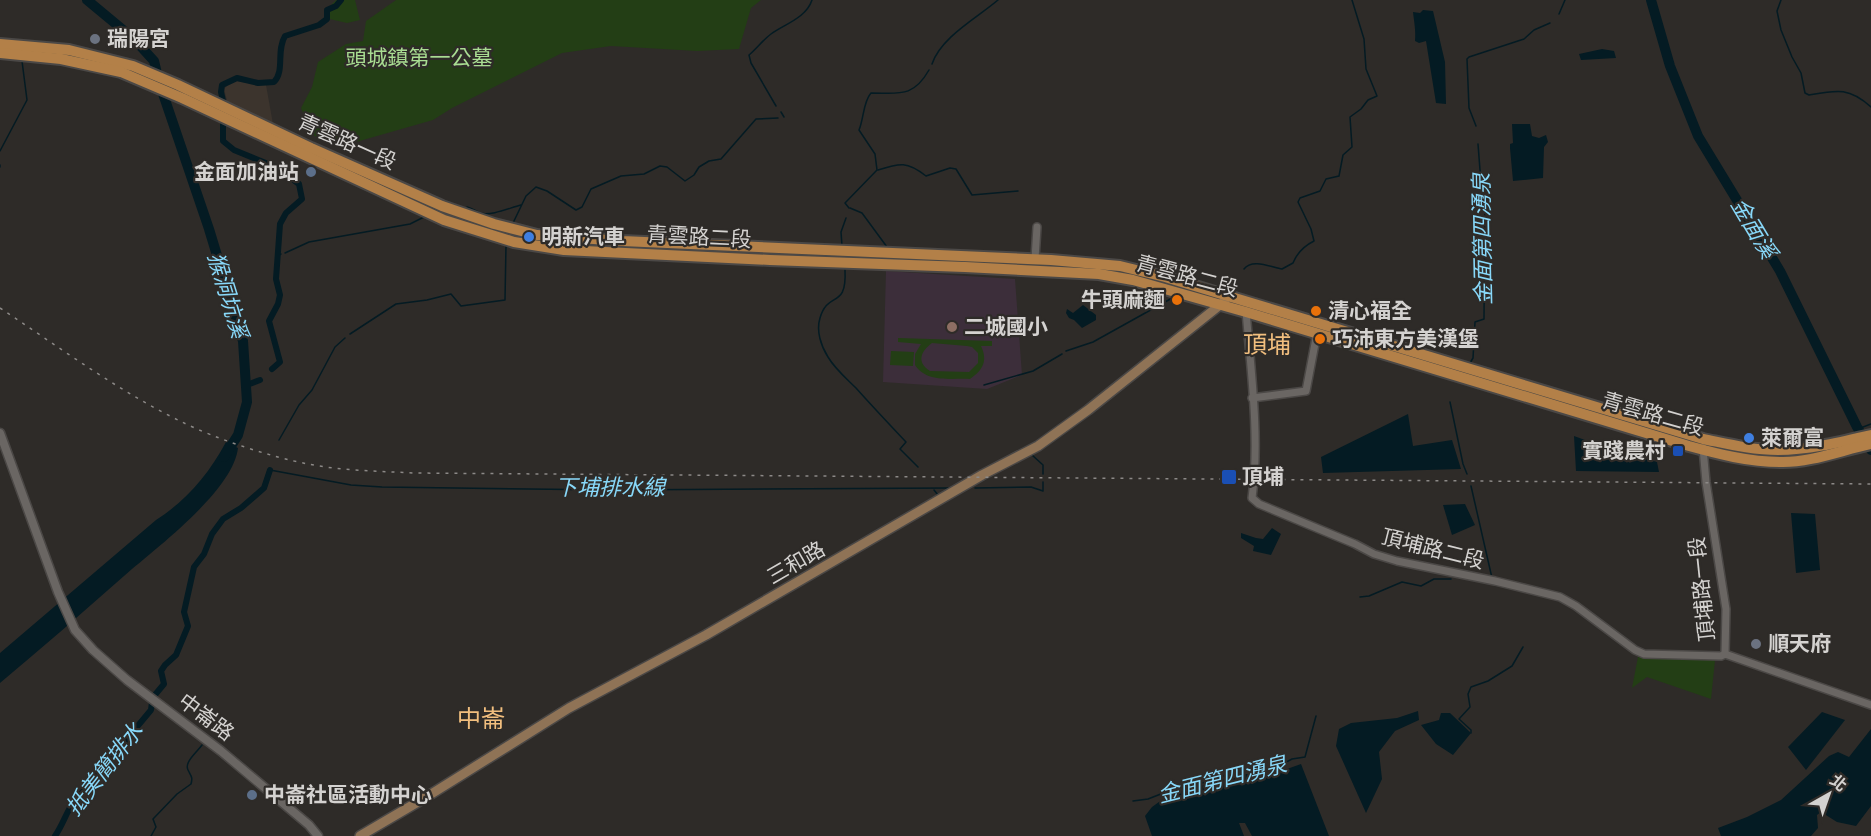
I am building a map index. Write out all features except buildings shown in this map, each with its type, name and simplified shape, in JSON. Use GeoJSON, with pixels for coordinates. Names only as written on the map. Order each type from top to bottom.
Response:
{"type":"FeatureCollection","features":[{"type":"Feature","properties":{"kind":"main road","name":"青雲路一段"},"geometry":{"type":"LineString","coordinates":[[0,44],[69,50],[133,66],[187,88],[311,148],[442,206],[494,224]]}},
{"type":"Feature","properties":{"kind":"main road","name":"青雲路一段"},"geometry":{"type":"LineString","coordinates":[[0,53],[61,59],[100,66],[138,79],[439,218],[490,235]]}},
{"type":"Feature","properties":{"kind":"main road","name":"青雲路二段"},"geometry":{"type":"LineString","coordinates":[[494,224],[560,238],[1099,274],[1133,280],[1703,444],[1776,450],[1850,444]]}},
{"type":"Feature","properties":{"kind":"main road","name":"青雲路二段"},"geometry":{"type":"LineString","coordinates":[[490,235],[514,242],[575,251],[770,260],[965,265],[1035,259],[1098,262],[1232,296],[1703,444]]}},
{"type":"Feature","properties":{"kind":"main road","name":"三和路"},"geometry":{"type":"LineString","coordinates":[[360,836],[569,708],[706,636],[982,475],[1038,446],[1088,411],[1232,296]]}},
{"type":"Feature","properties":{"kind":"main road"},"geometry":{"type":"LineString","coordinates":[[1850,444],[1871,435]]}},
{"type":"Feature","properties":{"kind":"main road"},"geometry":{"type":"LineString","coordinates":[[1850,444],[1871,444]]}},
{"type":"Feature","properties":{"kind":"street"},"geometry":{"type":"LineString","coordinates":[[1035,259],[1037,226]]}},
{"type":"Feature","properties":{"kind":"street","name":"頂埔路二段"},"geometry":{"type":"LineString","coordinates":[[1244,300],[1255,472],[1252,498],[1259,504],[1374,554],[1560,597],[1644,654],[1725,654]]}},
{"type":"Feature","properties":{"kind":"street"},"geometry":{"type":"LineString","coordinates":[[1252,398],[1306,391],[1317,333]]}},
{"type":"Feature","properties":{"kind":"street","name":"中崙路"},"geometry":{"type":"LineString","coordinates":[[0,433],[72,626],[93,651],[121,676],[230,758],[300,817],[318,836]]}},
{"type":"Feature","properties":{"kind":"street","name":"頂埔路一段"},"geometry":{"type":"LineString","coordinates":[[1703,444],[1706,482],[1725,609],[1725,654],[1871,705]]}},
{"type":"Feature","properties":{"kind":"shaded area"},"geometry":{"type":"Polygon","coordinates":[[[236,81],[266,85],[273,124],[228,104],[224,89],[236,81]]]}},
{"type":"Feature","properties":{"kind":"shaded area","name":"二城國小"},"geometry":{"type":"Polygon","coordinates":[[[886,271],[1015,279],[1022,375],[987,389],[883,382],[886,271]]]}},
{"type":"Feature","properties":{"kind":"green space"},"geometry":{"type":"Polygon","coordinates":[[[336,0],[355,0],[360,20],[347,23],[325,18],[326,10],[336,0]]]}},
{"type":"Feature","properties":{"kind":"green space","name":"頭城鎮第一公墓"},"geometry":{"type":"Polygon","coordinates":[[[396,0],[761,0],[751,8],[739,49],[697,51],[611,46],[562,53],[452,108],[433,120],[349,144],[321,140],[312,134],[301,108],[312,87],[318,62],[346,44],[363,41],[366,21],[396,0]]]}},
{"type":"Feature","properties":{"kind":"green space"},"geometry":{"type":"Polygon","coordinates":[[[898,338],[992,341],[992,346],[981,346],[984,356],[983,365],[970,379],[947,379],[926,375],[915,365],[915,354],[921,344],[898,342],[898,338]],[[932,343],[923,353],[923,364],[930,371],[969,372],[978,363],[978,353],[972,347],[932,343]]]}},
{"type":"Feature","properties":{"kind":"green space"},"geometry":{"type":"Polygon","coordinates":[[[891,351],[914,352],[913,366],[890,365],[891,351]]]}},
{"type":"Feature","properties":{"kind":"green space"},"geometry":{"type":"Polygon","coordinates":[[[1638,657],[1715,660],[1711,699],[1647,677],[1632,688],[1638,657]]]}},
{"type":"Feature","properties":{"kind":"water"},"geometry":{"type":"Polygon","coordinates":[[[1423,10],[1433,11],[1445,62],[1446,104],[1436,103],[1426,41],[1419,43],[1415,41],[1413,12],[1420,13],[1423,10]]]}},
{"type":"Feature","properties":{"kind":"water"},"geometry":{"type":"Polygon","coordinates":[[[1602,49],[1614,51],[1616,58],[1581,60],[1579,54],[1602,49]]]}},
{"type":"Feature","properties":{"kind":"water"},"geometry":{"type":"Polygon","coordinates":[[[1512,124],[1530,124],[1532,136],[1539,138],[1546,135],[1548,142],[1544,147],[1543,178],[1513,181],[1510,148],[1510,144],[1513,143],[1512,124]]]}},
{"type":"Feature","properties":{"kind":"water"},"geometry":{"type":"Polygon","coordinates":[[[1083,305],[1096,315],[1096,320],[1082,328],[1066,313],[1067,309],[1073,313],[1083,305]]]}},
{"type":"Feature","properties":{"kind":"water"},"geometry":{"type":"Polygon","coordinates":[[[1408,414],[1413,446],[1452,440],[1461,469],[1323,473],[1321,457],[1408,414]]]}},
{"type":"Feature","properties":{"kind":"water"},"geometry":{"type":"Polygon","coordinates":[[[1574,436],[1615,451],[1657,462],[1659,472],[1576,471],[1574,436]]]}},
{"type":"Feature","properties":{"kind":"water"},"geometry":{"type":"Polygon","coordinates":[[[226,442],[238,448],[233,465],[208,500],[173,535],[0,683],[0,653],[187,495],[204,476],[226,442]]]}},
{"type":"Feature","properties":{"kind":"water"},"geometry":{"type":"Polygon","coordinates":[[[1465,504],[1475,525],[1452,535],[1443,505],[1465,504]]]}},
{"type":"Feature","properties":{"kind":"water"},"geometry":{"type":"Polygon","coordinates":[[[1791,513],[1815,514],[1820,570],[1796,573],[1791,513]]]}},
{"type":"Feature","properties":{"kind":"water"},"geometry":{"type":"Polygon","coordinates":[[[1272,528],[1281,534],[1271,555],[1253,551],[1254,546],[1241,538],[1241,533],[1263,539],[1272,528]]]}},
{"type":"Feature","properties":{"kind":"water"},"geometry":{"type":"Polygon","coordinates":[[[1418,711],[1419,720],[1395,731],[1379,752],[1382,779],[1366,813],[1336,746],[1339,729],[1351,723],[1397,718],[1418,711]]]}},
{"type":"Feature","properties":{"kind":"water"},"geometry":{"type":"Polygon","coordinates":[[[1822,712],[1845,720],[1806,770],[1788,747],[1822,712]]]}},
{"type":"Feature","properties":{"kind":"water"},"geometry":{"type":"Polygon","coordinates":[[[1441,713],[1450,713],[1471,733],[1453,755],[1436,744],[1421,725],[1439,720],[1441,713]]]}},
{"type":"Feature","properties":{"kind":"water"},"geometry":{"type":"Polygon","coordinates":[[[1871,729],[1871,806],[1856,826],[1837,822],[1821,812],[1817,815],[1818,828],[1811,836],[1721,836],[1718,828],[1781,800],[1829,756],[1838,752],[1849,757],[1871,729]]]}},
{"type":"Feature","properties":{"kind":"water"},"geometry":{"type":"Polygon","coordinates":[[[1301,764],[1329,836],[1252,836],[1245,823],[1239,823],[1244,836],[1152,836],[1145,816],[1152,807],[1170,794],[1244,774],[1273,774],[1301,764]]]}},
{"type":"Feature","properties":{"kind":"waterway","name":"猴洞坑溪"},"geometry":{"type":"LineString","coordinates":[[87,0],[134,39],[154,61],[243,341],[247,402],[238,435],[224,457]]}},
{"type":"Feature","properties":{"kind":"waterway"},"geometry":{"type":"LineString","coordinates":[[223,101],[222,85],[237,78],[258,83],[274,82],[279,72],[281,48],[285,36],[319,25],[327,19],[327,10],[336,6],[341,0]]}},
{"type":"Feature","properties":{"kind":"waterway"},"geometry":{"type":"LineString","coordinates":[[776,106],[751,63],[749,55],[771,34],[805,12],[812,0]]}},
{"type":"Feature","properties":{"kind":"waterway"},"geometry":{"type":"LineString","coordinates":[[932,64],[943,45],[951,37],[998,0]]}},
{"type":"Feature","properties":{"kind":"waterway"},"geometry":{"type":"LineString","coordinates":[[1244,269],[1252,264],[1282,269],[1293,263],[1301,250],[1314,241],[1298,202],[1300,198],[1320,191],[1326,179],[1339,176],[1343,155],[1352,147],[1350,117],[1368,100],[1377,96],[1366,69],[1364,39],[1352,0]]}},
{"type":"Feature","properties":{"kind":"waterway","name":"金面第四湧泉"},"geometry":{"type":"LineString","coordinates":[[1559,14],[1565,0]]}},
{"type":"Feature","properties":{"kind":"waterway","name":"金面溪"},"geometry":{"type":"LineString","coordinates":[[1651,0],[1670,66],[1698,136],[1780,271],[1857,427],[1871,450]]}},
{"type":"Feature","properties":{"kind":"waterway"},"geometry":{"type":"LineString","coordinates":[[1781,0],[1777,11],[1781,30],[1801,73],[1805,93],[1809,95],[1835,91],[1849,93],[1871,107]]}},
{"type":"Feature","properties":{"kind":"waterway","name":"金面第四湧泉"},"geometry":{"type":"LineString","coordinates":[[1476,126],[1469,108],[1467,59],[1524,39],[1534,30],[1550,23]]}},
{"type":"Feature","properties":{"kind":"waterway"},"geometry":{"type":"LineString","coordinates":[[0,151],[27,100],[22,61]]}},
{"type":"Feature","properties":{"kind":"waterway"},"geometry":{"type":"LineString","coordinates":[[849,208],[845,203],[877,170],[875,154],[859,130],[868,97],[871,93],[897,93],[911,90],[929,70]]}},
{"type":"Feature","properties":{"kind":"waterway","name":"抵美簡排水"},"geometry":{"type":"LineString","coordinates":[[781,112],[784,117]]}},
{"type":"Feature","properties":{"kind":"waterway","name":"抵美簡排水"},"geometry":{"type":"LineString","coordinates":[[513,223],[526,196],[536,187],[547,191],[576,210],[582,207],[591,189],[621,176],[644,174],[660,166],[667,167],[685,181],[694,175],[699,167],[709,161],[721,159],[756,119],[778,118]]}},
{"type":"Feature","properties":{"kind":"waterway"},"geometry":{"type":"LineString","coordinates":[[223,124],[223,141],[234,150],[278,168],[299,184],[302,199],[286,213],[280,224],[276,279],[280,295],[269,321],[280,362],[272,369]]}},
{"type":"Feature","properties":{"kind":"waterway","name":"金面第四湧泉"},"geometry":{"type":"LineString","coordinates":[[1470,363],[1473,358],[1475,322],[1484,319],[1485,185],[1480,170],[1478,144]]}},
{"type":"Feature","properties":{"kind":"waterway"},"geometry":{"type":"LineString","coordinates":[[878,170],[903,165],[914,168],[926,176],[950,168],[956,169],[972,195],[1018,191]]}},
{"type":"Feature","properties":{"kind":"waterway"},"geometry":{"type":"LineString","coordinates":[[467,207],[485,214],[521,205]]}},
{"type":"Feature","properties":{"kind":"waterway"},"geometry":{"type":"LineString","coordinates":[[850,208],[862,213],[887,247]]}},
{"type":"Feature","properties":{"kind":"waterway"},"geometry":{"type":"LineString","coordinates":[[285,253],[309,242],[410,224],[424,217]]}},
{"type":"Feature","properties":{"kind":"waterway"},"geometry":{"type":"LineString","coordinates":[[842,246],[841,232],[846,218]]}},
{"type":"Feature","properties":{"kind":"waterway","name":"抵美簡排水"},"geometry":{"type":"LineString","coordinates":[[350,334],[396,304],[451,294],[461,306],[505,300],[506,245]]}},
{"type":"Feature","properties":{"kind":"waterway"},"geometry":{"type":"LineString","coordinates":[[277,256],[281,254]]}},
{"type":"Feature","properties":{"kind":"waterway"},"geometry":{"type":"LineString","coordinates":[[845,270],[843,290],[823,310],[820,318],[821,343],[837,369],[906,442],[900,449],[918,467]]}},
{"type":"Feature","properties":{"kind":"waterway"},"geometry":{"type":"LineString","coordinates":[[1066,351],[1093,342],[1174,297]]}},
{"type":"Feature","properties":{"kind":"waterway","name":"抵美簡排水"},"geometry":{"type":"LineString","coordinates":[[279,440],[299,405],[312,390],[335,347],[345,338]]}},
{"type":"Feature","properties":{"kind":"waterway"},"geometry":{"type":"LineString","coordinates":[[984,385],[1033,371],[1062,354]]}},
{"type":"Feature","properties":{"kind":"waterway"},"geometry":{"type":"LineString","coordinates":[[247,385],[260,380]]}},
{"type":"Feature","properties":{"kind":"waterway","name":"金面第四湧泉"},"geometry":{"type":"LineString","coordinates":[[1450,402],[1467,474]]}},
{"type":"Feature","properties":{"kind":"waterway"},"geometry":{"type":"LineString","coordinates":[[1858,429],[1871,424]]}},
{"type":"Feature","properties":{"kind":"waterway","name":"下埔排水線"},"geometry":{"type":"LineString","coordinates":[[1032,455],[1043,465],[1043,474]]}},
{"type":"Feature","properties":{"kind":"waterway","name":"下埔排水線"},"geometry":{"type":"LineString","coordinates":[[270,470],[351,485],[382,487],[612,490],[950,488]]}},
{"type":"Feature","properties":{"kind":"waterway","name":"抵美簡排水"},"geometry":{"type":"LineString","coordinates":[[154,696],[164,684],[161,671],[176,655],[188,626],[184,612],[194,567],[204,554],[212,534],[223,519],[241,508],[264,488],[270,470]]}},
{"type":"Feature","properties":{"kind":"waterway","name":"下埔排水線"},"geometry":{"type":"LineString","coordinates":[[975,488],[1031,487],[1043,491],[1043,482]]}},
{"type":"Feature","properties":{"kind":"waterway","name":"金面第四湧泉"},"geometry":{"type":"LineString","coordinates":[[1471,486],[1492,578]]}},
{"type":"Feature","properties":{"kind":"waterway"},"geometry":{"type":"LineString","coordinates":[[934,490],[938,495]]}},
{"type":"Feature","properties":{"kind":"waterway","name":"金面第四湧泉"},"geometry":{"type":"LineString","coordinates":[[1360,597],[1369,596],[1402,582],[1421,586],[1434,579],[1451,579]]}},
{"type":"Feature","properties":{"kind":"waterway"},"geometry":{"type":"LineString","coordinates":[[1471,733],[1471,730],[1459,719],[1470,707],[1468,694],[1471,687],[1488,681],[1512,666],[1523,647]]}},
{"type":"Feature","properties":{"kind":"waterway","name":"抵美簡排水"},"geometry":{"type":"LineString","coordinates":[[55,836],[71,806],[151,710],[152,702]]}},
{"type":"Feature","properties":{"kind":"waterway","name":"金面第四湧泉"},"geometry":{"type":"LineString","coordinates":[[1133,801],[1148,799],[1249,767],[1270,771],[1292,759],[1305,757],[1316,716]]}},
{"type":"Feature","properties":{"kind":"waterway"},"geometry":{"type":"LineString","coordinates":[[151,836],[156,827],[153,819],[177,794],[191,784],[192,778],[187,767],[202,745]]}},
{"type":"Feature","properties":{"kind":"railway"},"geometry":{"type":"LineString","coordinates":[[0,308],[112,383],[158,410],[196,428],[277,457],[347,469],[413,473],[1871,484]]}},
{"type":"Feature","properties":{"kind":"place","name":"瑞陽宮"},"geometry":{"type":"Point","coordinates":[95,39]}},
{"type":"Feature","properties":{"kind":"place","name":"金面加油站"},"geometry":{"type":"Point","coordinates":[311,172]}},
{"type":"Feature","properties":{"kind":"place","name":"明新汽車"},"geometry":{"type":"Point","coordinates":[529,237]}},
{"type":"Feature","properties":{"kind":"place","name":"牛頭麻麵"},"geometry":{"type":"Point","coordinates":[1177,300]}},
{"type":"Feature","properties":{"kind":"place","name":"清心福全"},"geometry":{"type":"Point","coordinates":[1316,311]}},
{"type":"Feature","properties":{"kind":"place","name":"二城國小"},"geometry":{"type":"Point","coordinates":[952,327]}},
{"type":"Feature","properties":{"kind":"place","name":"巧沛東方美漢堡"},"geometry":{"type":"Point","coordinates":[1320,339]}},
{"type":"Feature","properties":{"kind":"place","name":"萊爾富"},"geometry":{"type":"Point","coordinates":[1749,438]}},
{"type":"Feature","properties":{"kind":"place","name":"實踐農村"},"geometry":{"type":"Point","coordinates":[1678,451]}},
{"type":"Feature","properties":{"kind":"place","name":"頂埔"},"geometry":{"type":"Point","coordinates":[1229,477]}},
{"type":"Feature","properties":{"kind":"place","name":"順天府"},"geometry":{"type":"Point","coordinates":[1756,644]}},
{"type":"Feature","properties":{"kind":"place","name":"中崙社區活動中心"},"geometry":{"type":"Point","coordinates":[252,795]}},
{"type":"Feature","properties":{"kind":"district","name":"頂埔"},"geometry":{"type":"Point","coordinates":[1267,345]}},
{"type":"Feature","properties":{"kind":"district","name":"中崙"},"geometry":{"type":"Point","coordinates":[481,719]}}]}
